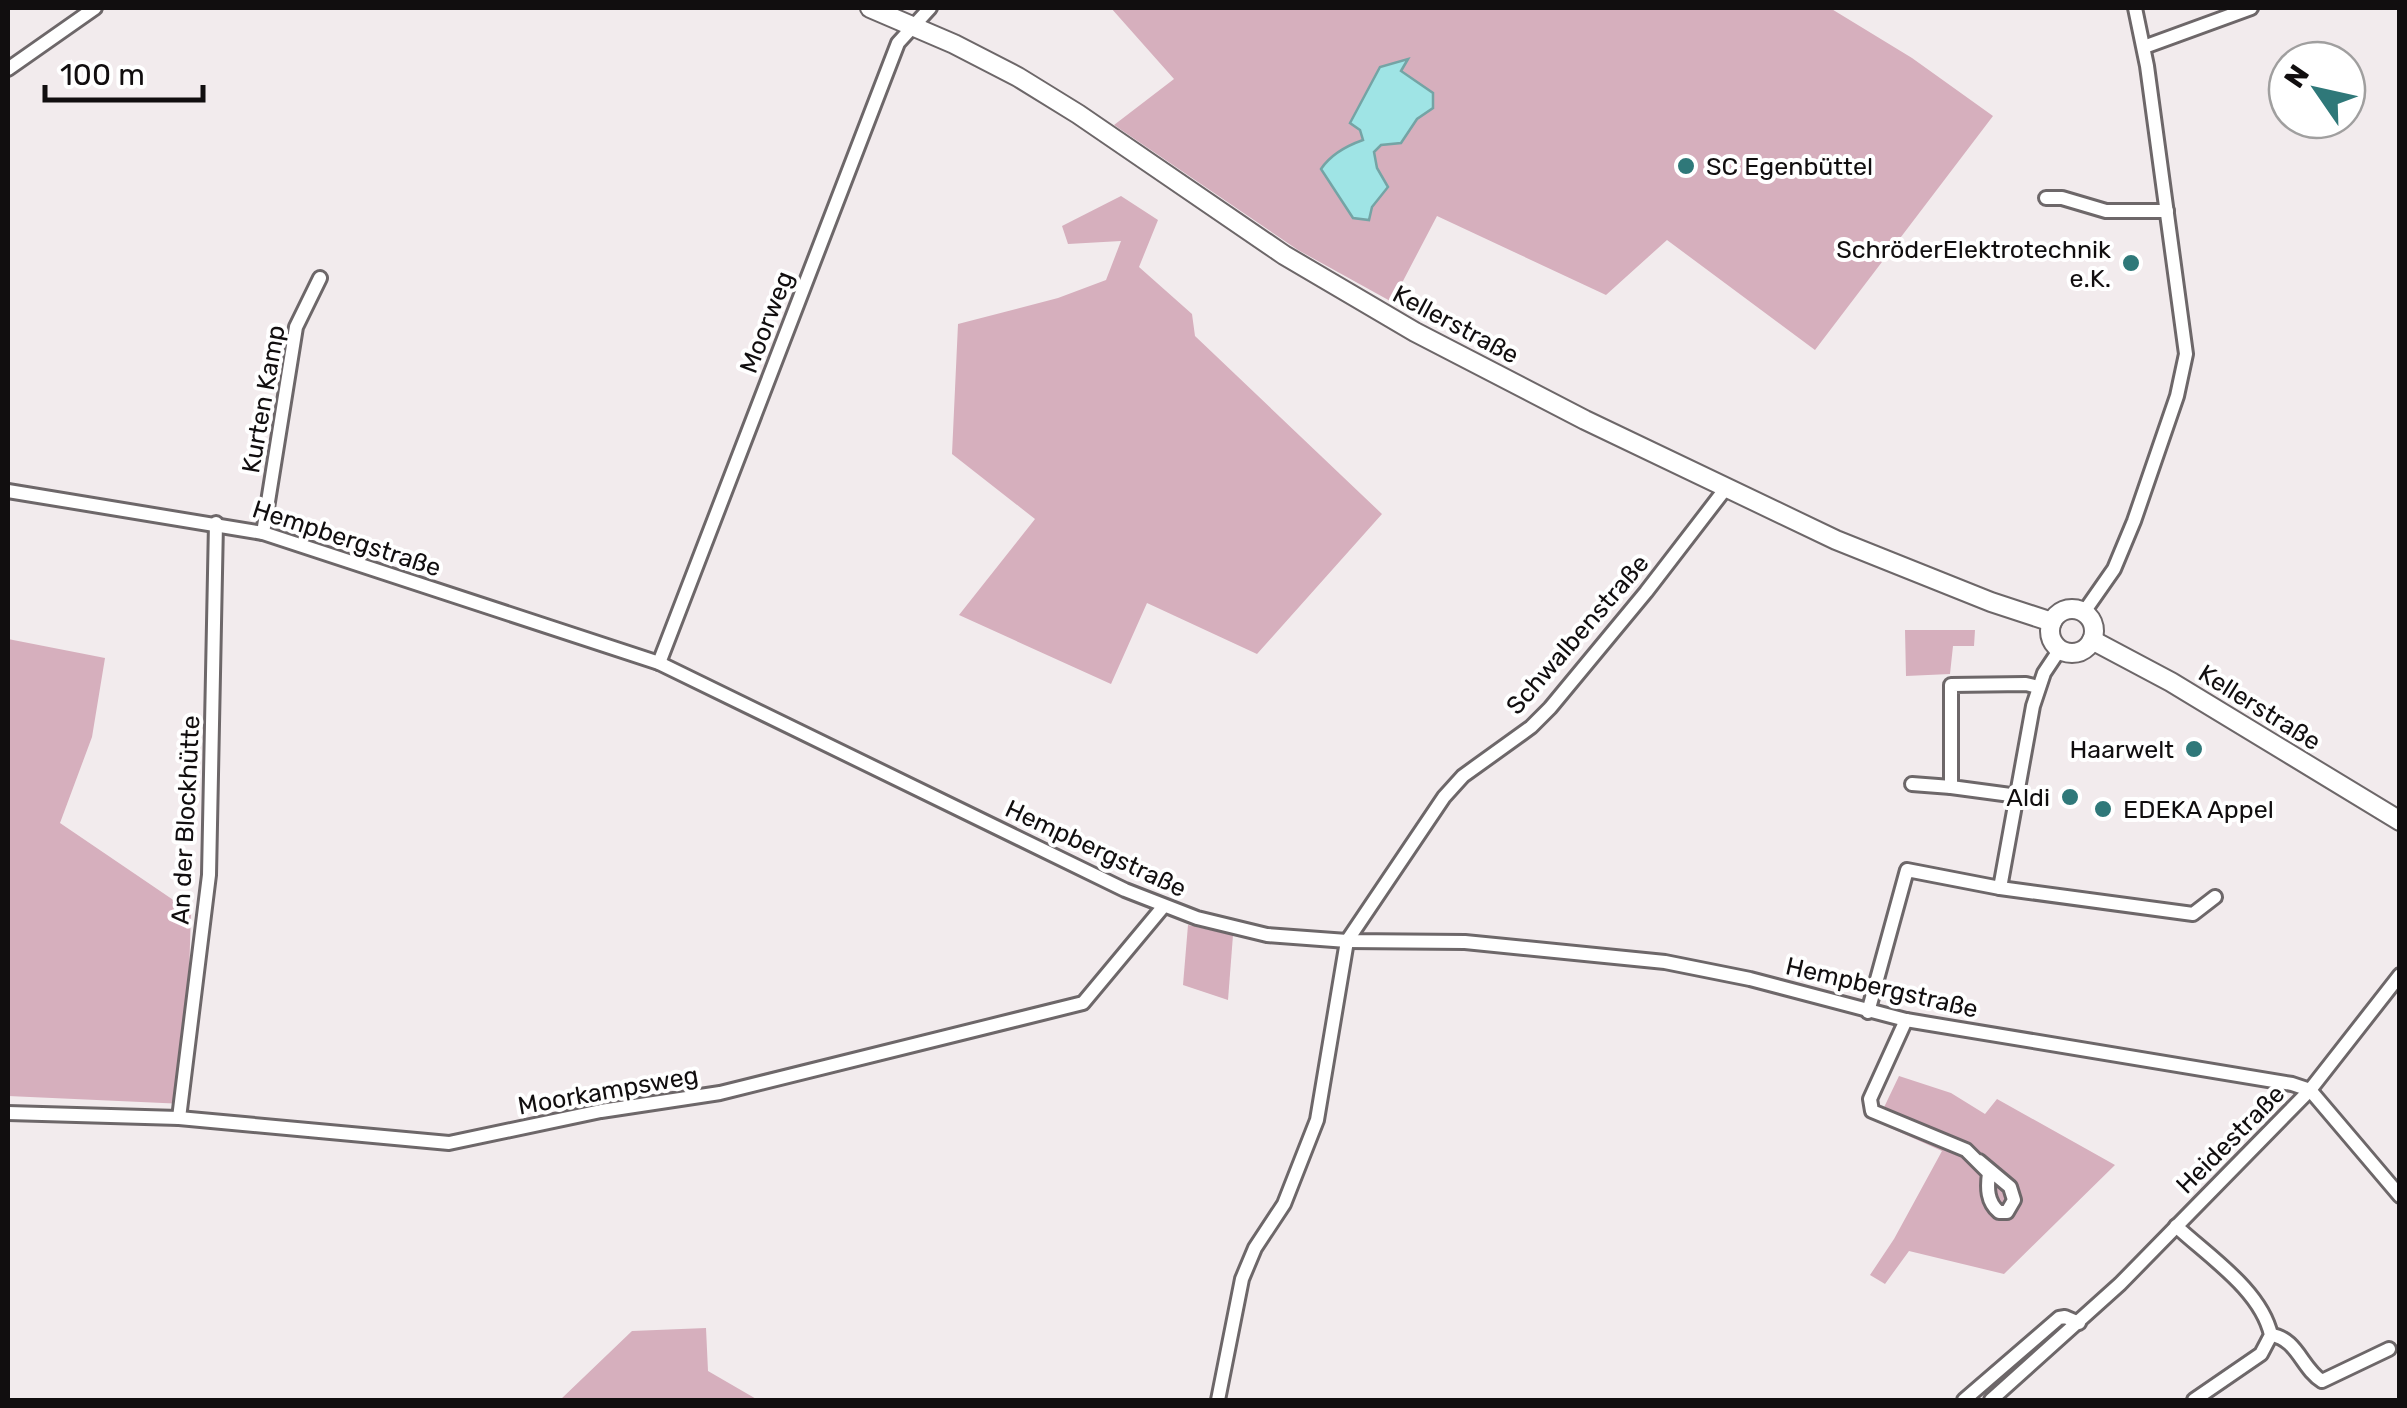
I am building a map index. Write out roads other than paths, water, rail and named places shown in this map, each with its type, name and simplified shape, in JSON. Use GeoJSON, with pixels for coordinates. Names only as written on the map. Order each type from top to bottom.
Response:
{"type":"FeatureCollection","features":[{"type":"Feature","properties":{"kind":"main road","name":"Kellerstraße"},"geometry":{"type":"LineString","coordinates":[[870,8],[992,63],[1054,99],[1284,255],[1386,317],[1836,540],[2017,612],[2052,622]]}},
{"type":"Feature","properties":{"kind":"main road"},"geometry":{"type":"LineString","coordinates":[[2070,609],[2084,612],[2094,624],[2092,640],[2084,650],[2072,653],[2060,649],[2051,637],[2052,622],[2070,609]]}},
{"type":"Feature","properties":{"kind":"main road","name":"Kellerstraße"},"geometry":{"type":"LineString","coordinates":[[2092,640],[2171,682],[2400,821]]}},
{"type":"Feature","properties":{"kind":"street"},"geometry":{"type":"LineString","coordinates":[[8,69],[94,8]]}},
{"type":"Feature","properties":{"kind":"street","name":"Moorweg"},"geometry":{"type":"LineString","coordinates":[[659,662],[898,43],[930,8]]}},
{"type":"Feature","properties":{"kind":"street"},"geometry":{"type":"LineString","coordinates":[[2084,612],[2114,569],[2134,521],[2177,396],[2186,354],[2144,47],[2135,8]]}},
{"type":"Feature","properties":{"kind":"street"},"geometry":{"type":"LineString","coordinates":[[2144,47],[2252,8]]}},
{"type":"Feature","properties":{"kind":"street"},"geometry":{"type":"LineString","coordinates":[[2046,198],[2062,198],[2106,211],[2167,210]]}},
{"type":"Feature","properties":{"kind":"street","name":"Kurten Kamp"},"geometry":{"type":"LineString","coordinates":[[263,532],[296,327],[320,278]]}},
{"type":"Feature","properties":{"kind":"street","name":"Schwalbenstraße"},"geometry":{"type":"LineString","coordinates":[[1218,1400],[1242,1279],[1255,1248],[1284,1204],[1317,1120],[1348,941],[1444,797],[1463,776],[1531,727],[1550,708],[1726,488]]}},
{"type":"Feature","properties":{"kind":"street","name":"Hempbergstraße"},"geometry":{"type":"LineString","coordinates":[[8,490],[263,532],[659,662],[1163,906],[1242,930],[1348,941],[1465,942],[1664,962],[1750,979],[1906,1020],[2310,1090]]}},
{"type":"Feature","properties":{"kind":"street","name":"An der Blockhütte"},"geometry":{"type":"LineString","coordinates":[[179,1118],[209,875],[216,523]]}},
{"type":"Feature","properties":{"kind":"street"},"geometry":{"type":"LineString","coordinates":[[2000,888],[2025,738],[2038,687],[2060,649]]}},
{"type":"Feature","properties":{"kind":"street"},"geometry":{"type":"LineString","coordinates":[[1951,787],[1951,685],[2038,687]]}},
{"type":"Feature","properties":{"kind":"street"},"geometry":{"type":"LineString","coordinates":[[1912,784],[2018,796]]}},
{"type":"Feature","properties":{"kind":"street"},"geometry":{"type":"LineString","coordinates":[[1868,1012],[1907,870],[2000,888],[2194,914],[2215,898]]}},
{"type":"Feature","properties":{"kind":"street","name":"Moorkampsweg"},"geometry":{"type":"LineString","coordinates":[[8,1113],[179,1118],[449,1143],[601,1111],[720,1093],[1083,1003],[1163,906]]}},
{"type":"Feature","properties":{"kind":"street","name":"Heidestraße"},"geometry":{"type":"LineString","coordinates":[[1991,1400],[2079,1323],[2310,1090],[2400,976]]}},
{"type":"Feature","properties":{"kind":"street"},"geometry":{"type":"LineString","coordinates":[[1906,1020],[1870,1099],[1872,1111],[1966,1150],[1979,1161]]}},
{"type":"Feature","properties":{"kind":"street"},"geometry":{"type":"LineString","coordinates":[[2310,1090],[2400,1196]]}},
{"type":"Feature","properties":{"kind":"street"},"geometry":{"type":"LineString","coordinates":[[2176,1226],[2246,1292],[2271,1335]]}},
{"type":"Feature","properties":{"kind":"street","name":"Heidestraße"},"geometry":{"type":"LineString","coordinates":[[1964,1400],[2059,1318],[2079,1323]]}},
{"type":"Feature","properties":{"kind":"street"},"geometry":{"type":"LineString","coordinates":[[2271,1335],[2286,1339],[2322,1381],[2389,1348]]}},
{"type":"Feature","properties":{"kind":"street"},"geometry":{"type":"LineString","coordinates":[[2194,1400],[2260,1354],[2271,1335]]}},
{"type":"Feature","properties":{"kind":"water"},"geometry":{"type":"Polygon","coordinates":[[[1408,59],[1401,71],[1433,93],[1433,108],[1417,119],[1401,143],[1381,145],[1374,152],[1377,168],[1388,187],[1372,207],[1369,220],[1353,218],[1321,169],[1339,151],[1363,140],[1360,130],[1350,123],[1380,67],[1408,59]]]}},
{"type":"Feature","properties":{"kind":"place","name":"SC Egenbüttel"},"geometry":{"type":"Point","coordinates":[1686,166]}},
{"type":"Feature","properties":{"kind":"place","name":"SchröderElektrotechnik e.K."},"geometry":{"type":"Point","coordinates":[2131,263]}},
{"type":"Feature","properties":{"kind":"place","name":"Haarwelt"},"geometry":{"type":"Point","coordinates":[2194,749]}},
{"type":"Feature","properties":{"kind":"place","name":"Aldi"},"geometry":{"type":"Point","coordinates":[2070,797]}},
{"type":"Feature","properties":{"kind":"place","name":"EDEKA Appel"},"geometry":{"type":"Point","coordinates":[2103,809]}}]}
